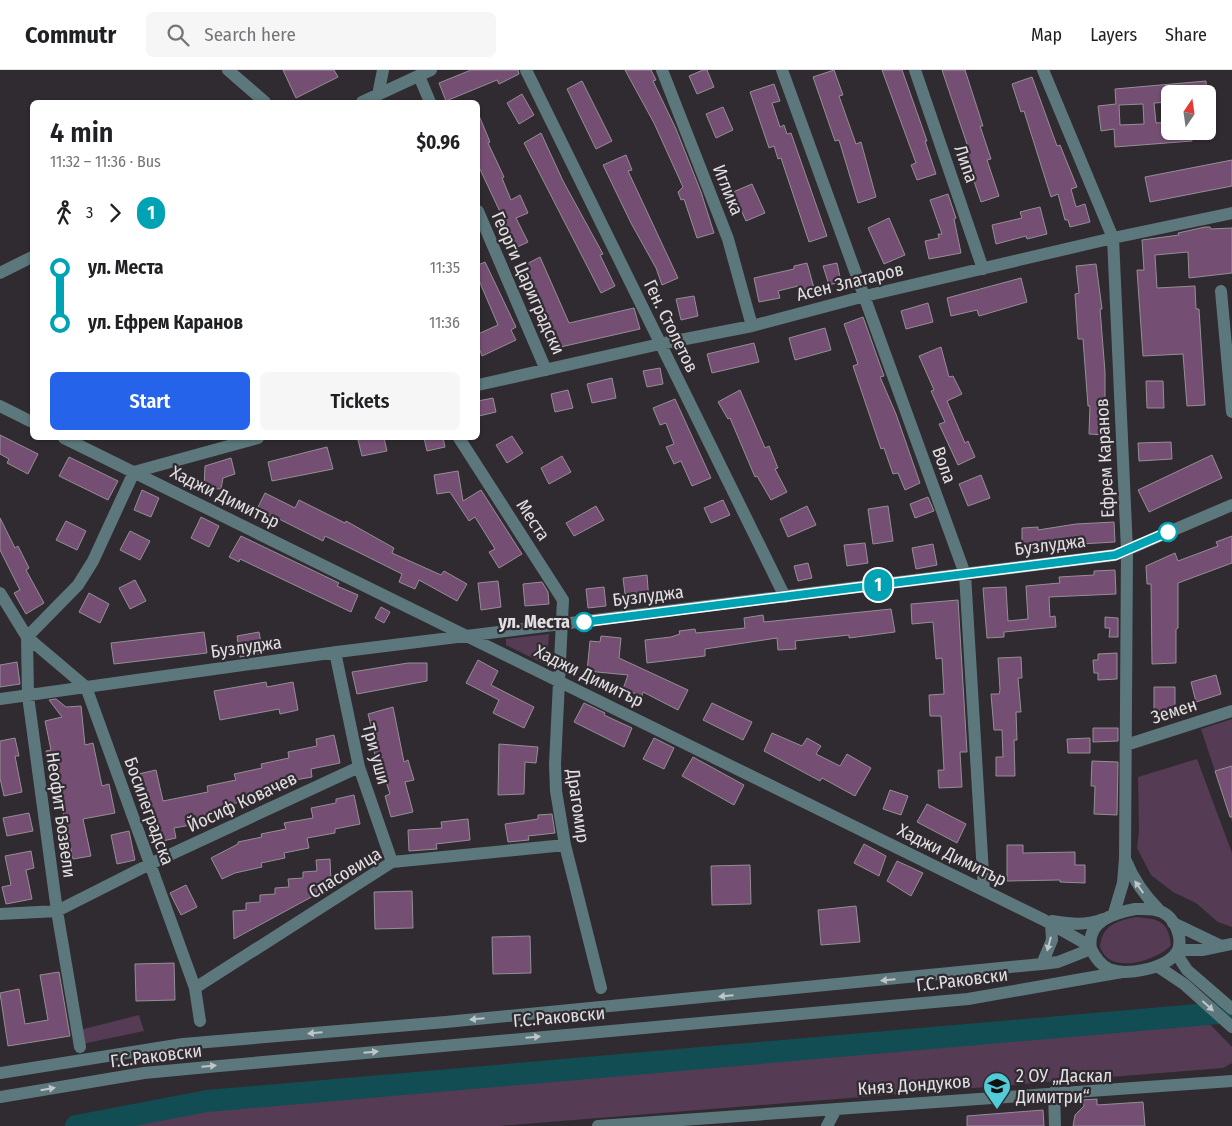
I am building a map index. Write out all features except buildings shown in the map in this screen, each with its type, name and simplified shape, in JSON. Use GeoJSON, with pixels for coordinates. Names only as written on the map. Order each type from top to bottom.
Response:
{"type":"FeatureCollection","features":[{"type":"Feature","properties":{"kind":"street"},"geometry":{"type":"LineString","coordinates":[[228,70],[263,100]]}},
{"type":"Feature","properties":{"kind":"street"},"geometry":{"type":"LineString","coordinates":[[378,95],[383,70]]}},
{"type":"Feature","properties":{"kind":"street"},"geometry":{"type":"LineString","coordinates":[[367,100],[431,70]]}},
{"type":"Feature","properties":{"kind":"street","name":"Ген. Столетов"},"geometry":{"type":"LineString","coordinates":[[526,70],[786,597]]}},
{"type":"Feature","properties":{"kind":"street","name":"Иглика"},"geometry":{"type":"LineString","coordinates":[[662,70],[728,239],[752,326]]}},
{"type":"Feature","properties":{"kind":"street","name":"Вола"},"geometry":{"type":"LineString","coordinates":[[782,70],[965,574],[984,890]]}},
{"type":"Feature","properties":{"kind":"street","name":"Липа"},"geometry":{"type":"LineString","coordinates":[[915,70],[983,269]]}},
{"type":"Feature","properties":{"kind":"street","name":"Ефрем Каранов"},"geometry":{"type":"LineString","coordinates":[[1043,70],[1113,238],[1127,550],[1126,745],[1123,883],[1109,916]]}},
{"type":"Feature","properties":{"kind":"street"},"geometry":{"type":"LineString","coordinates":[[419,76],[429,100]]}},
{"type":"Feature","properties":{"kind":"street","name":"Асен Златаров"},"geometry":{"type":"LineString","coordinates":[[480,385],[660,344],[752,326],[865,296],[1113,238],[1232,213]]}},
{"type":"Feature","properties":{"kind":"street","name":"Георги Цариградски"},"geometry":{"type":"LineString","coordinates":[[480,216],[546,370]]}},
{"type":"Feature","properties":{"kind":"street"},"geometry":{"type":"LineString","coordinates":[[0,272],[30,258]]}},
{"type":"Feature","properties":{"kind":"street"},"geometry":{"type":"LineString","coordinates":[[1221,291],[1232,412]]}},
{"type":"Feature","properties":{"kind":"street"},"geometry":{"type":"LineString","coordinates":[[0,406],[30,421]]}},
{"type":"Feature","properties":{"kind":"street","name":"Хаджи Димитър"},"geometry":{"type":"LineString","coordinates":[[68,440],[1048,921]]}},
{"type":"Feature","properties":{"kind":"street"},"geometry":{"type":"LineString","coordinates":[[0,593],[27,637],[78,585],[93,561],[134,472],[241,440]]}},
{"type":"Feature","properties":{"kind":"street","name":"Места"},"geometry":{"type":"LineString","coordinates":[[460,440],[563,600],[562,625]]}},
{"type":"Feature","properties":{"kind":"street","name":"Бузлуджа"},"geometry":{"type":"LineString","coordinates":[[0,699],[335,652],[1115,555],[1232,505]]}},
{"type":"Feature","properties":{"kind":"street","name":"Драгомир"},"geometry":{"type":"LineString","coordinates":[[562,625],[555,764],[556,791],[565,845],[601,988]]}},
{"type":"Feature","properties":{"kind":"street","name":"Босилеградска"},"geometry":{"type":"LineString","coordinates":[[27,637],[86,687],[195,988],[200,1021]]}},
{"type":"Feature","properties":{"kind":"street","name":"Неофит Бозвели"},"geometry":{"type":"LineString","coordinates":[[27,637],[28,696],[57,910],[80,1047]]}},
{"type":"Feature","properties":{"kind":"street","name":"Три уши"},"geometry":{"type":"LineString","coordinates":[[335,652],[359,767],[392,862]]}},
{"type":"Feature","properties":{"kind":"street","name":"Земен"},"geometry":{"type":"LineString","coordinates":[[1126,745],[1232,711]]}},
{"type":"Feature","properties":{"kind":"street","name":"Йосиф Ковачев"},"geometry":{"type":"LineString","coordinates":[[0,914],[57,910],[150,864],[359,767]]}},
{"type":"Feature","properties":{"kind":"street","name":"Спасовица"},"geometry":{"type":"LineString","coordinates":[[195,988],[392,862],[565,845]]}},
{"type":"Feature","properties":{"kind":"street"},"geometry":{"type":"LineString","coordinates":[[1125,859],[1133,878],[1147,898],[1173,923],[1178,932],[1177,951],[1180,962],[1232,1009]]}},
{"type":"Feature","properties":{"kind":"street"},"geometry":{"type":"LineString","coordinates":[[1048,921],[1077,925],[1092,923],[1109,916],[1136,909],[1160,911]]}},
{"type":"Feature","properties":{"kind":"street"},"geometry":{"type":"LineString","coordinates":[[1090,948],[1093,933],[1109,916]]}},
{"type":"Feature","properties":{"kind":"street"},"geometry":{"type":"LineString","coordinates":[[1048,921],[1090,948],[1103,966],[1122,972],[1157,966],[1177,951],[1202,950],[1227,945]]}},
{"type":"Feature","properties":{"kind":"street"},"geometry":{"type":"LineString","coordinates":[[1042,964],[1052,940],[1048,921]]}},
{"type":"Feature","properties":{"kind":"street"},"geometry":{"type":"LineString","coordinates":[[1173,923],[1227,945]]}},
{"type":"Feature","properties":{"kind":"street","name":"Г.С.Раковски"},"geometry":{"type":"LineString","coordinates":[[0,1073],[182,1044],[446,1022],[1042,964],[1058,962],[1090,948]]}},
{"type":"Feature","properties":{"kind":"street"},"geometry":{"type":"LineString","coordinates":[[1195,976],[1198,959],[1202,950]]}},
{"type":"Feature","properties":{"kind":"street"},"geometry":{"type":"LineString","coordinates":[[1157,966],[1184,984],[1232,1027]]}},
{"type":"Feature","properties":{"kind":"street","name":"Г.С.Раковски"},"geometry":{"type":"LineString","coordinates":[[0,1098],[144,1073],[181,1069],[968,999],[1122,972]]}},
{"type":"Feature","properties":{"kind":"street","name":"Княз Дондуков"},"geometry":{"type":"LineString","coordinates":[[598,1126],[651,1124],[1232,1080]]}},
{"type":"Feature","properties":{"kind":"street"},"geometry":{"type":"LineString","coordinates":[[1054,1092],[1055,1126]]}},
{"type":"Feature","properties":{"kind":"street"},"geometry":{"type":"LineString","coordinates":[[827,1126],[836,1109]]}},
{"type":"Feature","properties":{"kind":"shaded area"},"geometry":{"type":"Polygon","coordinates":[[[549,634],[547,665],[506,645],[506,639],[549,634]]]}},
{"type":"Feature","properties":{"kind":"shaded area"},"geometry":{"type":"Polygon","coordinates":[[[1232,719],[1232,822],[1201,729],[1232,719]]]}},
{"type":"Feature","properties":{"kind":"shaded area"},"geometry":{"type":"Polygon","coordinates":[[[1197,759],[1232,853],[1232,927],[1218,922],[1196,903],[1173,892],[1151,875],[1137,848],[1139,831],[1138,777],[1197,759]]]}},
{"type":"Feature","properties":{"kind":"shaded area"},"geometry":{"type":"Polygon","coordinates":[[[1136,917],[1161,922],[1167,930],[1171,945],[1151,958],[1133,963],[1116,962],[1108,958],[1100,947],[1101,940],[1107,929],[1117,922],[1136,917]]]}},
{"type":"Feature","properties":{"kind":"shaded area"},"geometry":{"type":"Polygon","coordinates":[[[139,1015],[144,1031],[82,1044],[80,1030],[139,1015]]]}},
{"type":"Feature","properties":{"kind":"shaded area"},"geometry":{"type":"Polygon","coordinates":[[[1202,1016],[1232,1047],[1232,1063],[1223,1068],[498,1126],[75,1126],[207,1101],[1202,1016]]]}},
{"type":"Feature","properties":{"kind":"waterway"},"geometry":{"type":"LineString","coordinates":[[76,1126],[207,1101],[1232,1012]]}},
{"type":"Feature","properties":{"kind":"bus line","name":"1"},"geometry":{"type":"LineString","coordinates":[[584,622],[1115,555],[1168,532]]}},
{"type":"Feature","properties":{"kind":"place","name":"ул. Места"},"geometry":{"type":"Point","coordinates":[584,622]}},
{"type":"Feature","properties":{"kind":"place","name":"2 ОУ „Даскал Димитри“"},"geometry":{"type":"Point","coordinates":[997,1110]}}]}
